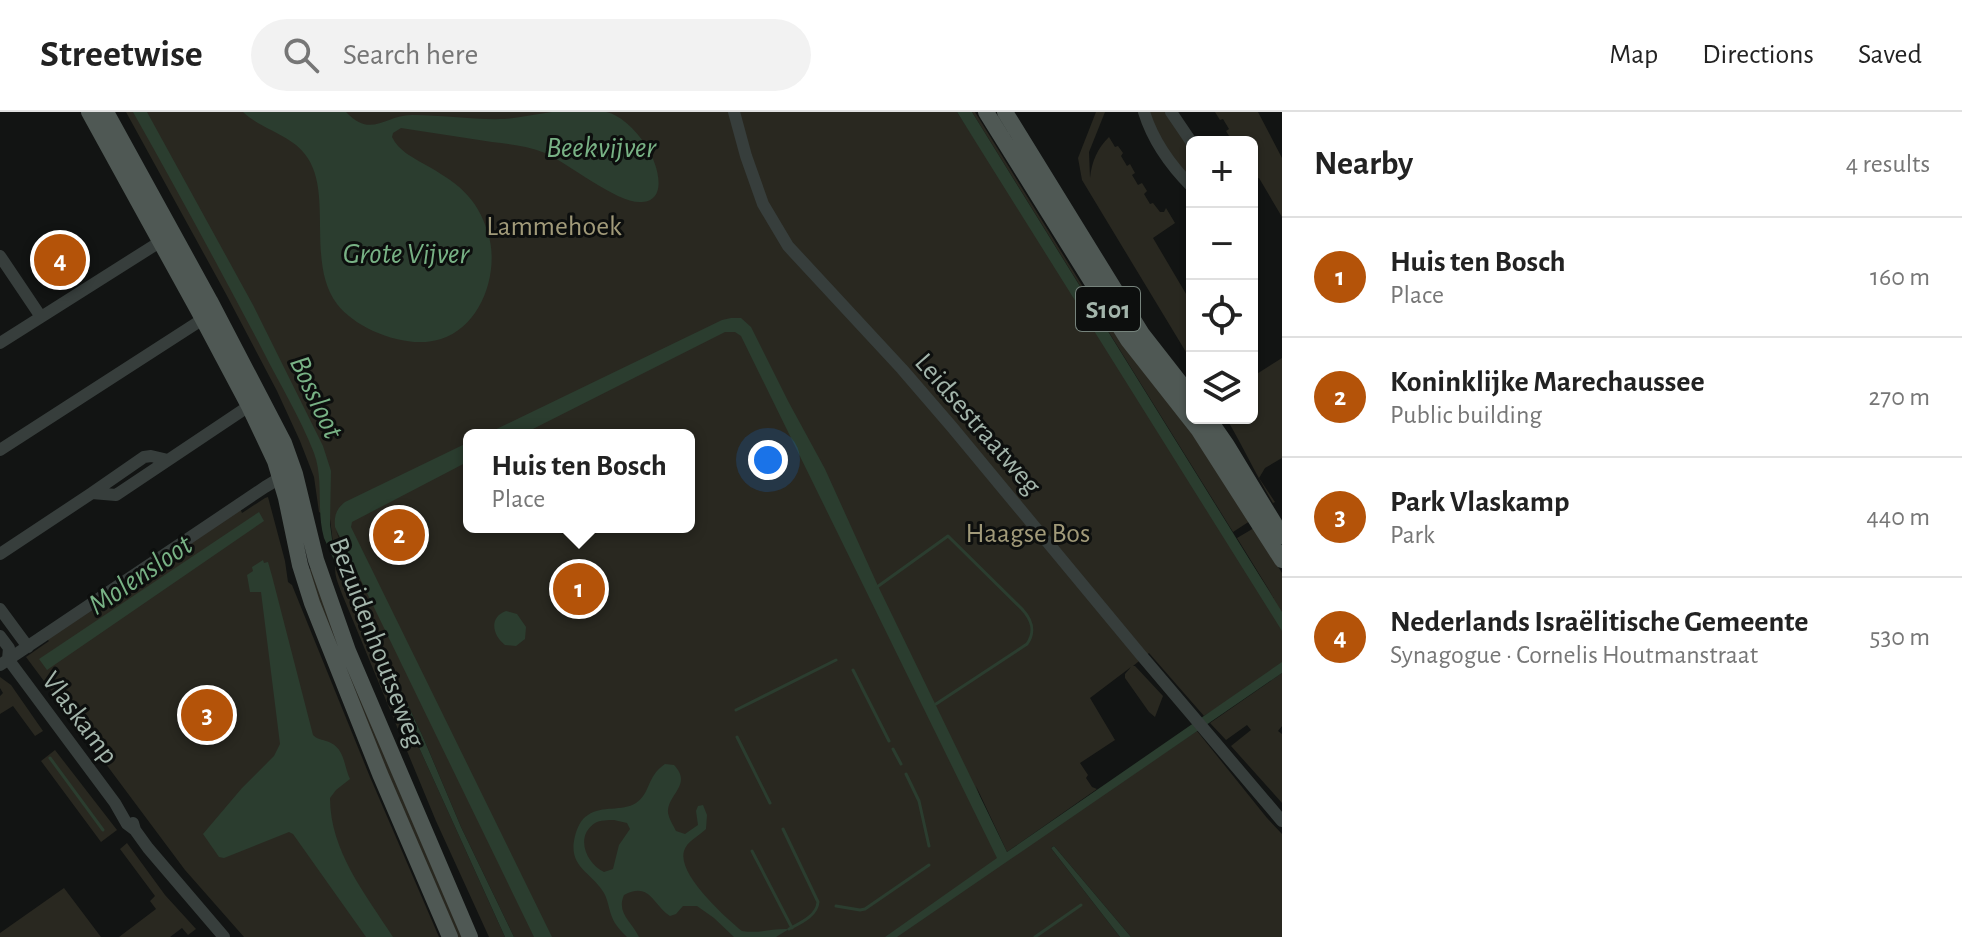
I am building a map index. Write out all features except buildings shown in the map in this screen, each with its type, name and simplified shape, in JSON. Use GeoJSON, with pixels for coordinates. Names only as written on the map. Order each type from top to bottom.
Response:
{"type":"FeatureCollection","features":[{"type":"Feature","properties":{"kind":"main road","name":"Bezuidenhoutseweg"},"geometry":{"type":"LineString","coordinates":[[89,112],[167,237],[262,399],[284,443],[300,565],[312,603],[380,774],[450,937]]}},
{"type":"Feature","properties":{"kind":"main road","name":"Bezuidenhoutseweg"},"geometry":{"type":"LineString","coordinates":[[106,112],[203,319],[275,461],[288,476],[348,651],[470,937]]}},
{"type":"Feature","properties":{"kind":"main road","name":"S101"},"geometry":{"type":"LineString","coordinates":[[986,112],[1128,340],[1206,440],[1282,560]]}},
{"type":"Feature","properties":{"kind":"main road","name":"S101"},"geometry":{"type":"LineString","coordinates":[[1005,112],[1142,334],[1186,391]]}},
{"type":"Feature","properties":{"kind":"main road"},"geometry":{"type":"LineString","coordinates":[[1212,424],[1282,536]]}},
{"type":"Feature","properties":{"kind":"street","name":"Leidsestraatweg"},"geometry":{"type":"LineString","coordinates":[[734,112],[763,204],[788,246],[952,427],[1282,821]]}},
{"type":"Feature","properties":{"kind":"street"},"geometry":{"type":"LineString","coordinates":[[1144,112],[1165,155],[1186,181]]}},
{"type":"Feature","properties":{"kind":"street"},"geometry":{"type":"LineString","coordinates":[[1171,112],[1187,136]]}},
{"type":"Feature","properties":{"kind":"street"},"geometry":{"type":"LineString","coordinates":[[0,343],[167,237]]}},
{"type":"Feature","properties":{"kind":"street"},"geometry":{"type":"LineString","coordinates":[[0,256],[41,317]]}},
{"type":"Feature","properties":{"kind":"street"},"geometry":{"type":"LineString","coordinates":[[0,450],[203,319]]}},
{"type":"Feature","properties":{"kind":"street"},"geometry":{"type":"LineString","coordinates":[[0,554],[92,493],[116,495],[249,406]]}},
{"type":"Feature","properties":{"kind":"street"},"geometry":{"type":"LineString","coordinates":[[3,661],[288,476]]}},
{"type":"Feature","properties":{"kind":"street"},"geometry":{"type":"LineString","coordinates":[[0,609],[28,647]]}},
{"type":"Feature","properties":{"kind":"street","name":"Vlaskamp"},"geometry":{"type":"LineString","coordinates":[[0,636],[9,648],[3,661],[115,803],[132,819],[135,830],[168,873],[224,937]]}},
{"type":"Feature","properties":{"kind":"green space"},"geometry":{"type":"Polygon","coordinates":[[[126,112],[957,112],[1274,598],[1237,538],[1254,528],[1282,573],[1282,667],[1204,716],[1149,653],[1133,666],[1163,696],[1155,717],[1125,678],[1131,667],[1090,698],[1115,740],[1080,763],[1088,775],[1086,778],[1097,789],[1007,852],[976,786],[1003,862],[1197,731],[1282,834],[1282,937],[1131,937],[1054,846],[1051,848],[1120,937],[514,937],[340,561],[339,556],[349,556],[336,531],[339,538],[333,543],[330,519],[319,512],[314,477],[277,391],[126,112]]]}},
{"type":"Feature","properties":{"kind":"green space"},"geometry":{"type":"Polygon","coordinates":[[[972,112],[975,112],[1083,287],[1186,423],[1250,521],[1233,532],[972,112]]]}},
{"type":"Feature","properties":{"kind":"green space"},"geometry":{"type":"Polygon","coordinates":[[[1096,112],[1105,112],[1089,152],[1090,178],[1096,156],[1109,137],[1123,153],[1121,156],[1127,166],[1130,164],[1138,185],[1142,183],[1147,191],[1144,194],[1150,204],[1153,203],[1160,212],[1166,208],[1175,223],[1153,238],[1186,294],[1186,352],[1082,180],[1078,158],[1096,112]]]}},
{"type":"Feature","properties":{"kind":"green space"},"geometry":{"type":"Polygon","coordinates":[[[1147,112],[1167,112],[1186,140],[1186,175],[1170,157],[1147,112]]]}},
{"type":"Feature","properties":{"kind":"green space"},"geometry":{"type":"Polygon","coordinates":[[[1215,112],[1258,112],[1282,158],[1282,217],[1258,178],[1258,136],[1229,136],[1226,131],[1229,129],[1223,119],[1220,120],[1215,112]]]}},
{"type":"Feature","properties":{"kind":"green space"},"geometry":{"type":"Polygon","coordinates":[[[1282,358],[1282,458],[1265,468],[1259,478],[1273,503],[1261,482],[1229,424],[1258,424],[1258,373],[1282,358]]]}},
{"type":"Feature","properties":{"kind":"green space"},"geometry":{"type":"Polygon","coordinates":[[[268,497],[288,582],[292,585],[439,937],[244,937],[185,870],[26,657],[49,641],[47,639],[240,508],[242,513],[268,497]]]}},
{"type":"Feature","properties":{"kind":"green space"},"geometry":{"type":"Polygon","coordinates":[[[336,564],[505,937],[489,937],[436,821],[342,594],[336,564]]]}},
{"type":"Feature","properties":{"kind":"green space"},"geometry":{"type":"Polygon","coordinates":[[[313,569],[466,937],[456,937],[382,766],[307,570],[313,569]]]}},
{"type":"Feature","properties":{"kind":"green space"},"geometry":{"type":"Polygon","coordinates":[[[1282,673],[1282,726],[1278,731],[1282,734],[1282,803],[1231,746],[1251,730],[1247,725],[1226,740],[1210,723],[1282,673]]]}},
{"type":"Feature","properties":{"kind":"green space"},"geometry":{"type":"Polygon","coordinates":[[[0,677],[11,685],[43,731],[35,736],[13,706],[0,714],[0,696],[3,693],[0,677]]]}},
{"type":"Feature","properties":{"kind":"green space"},"geometry":{"type":"Polygon","coordinates":[[[55,750],[117,830],[101,842],[41,761],[55,750]]]}},
{"type":"Feature","properties":{"kind":"green space"},"geometry":{"type":"Polygon","coordinates":[[[127,843],[165,895],[196,929],[188,935],[182,928],[170,937],[119,937],[156,909],[150,901],[155,896],[120,849],[127,843]]]}},
{"type":"Feature","properties":{"kind":"green space"},"geometry":{"type":"Polygon","coordinates":[[[64,888],[101,937],[0,937],[0,933],[64,888]]]}},
{"type":"Feature","properties":{"kind":"water"},"geometry":{"type":"Polygon","coordinates":[[[133,112],[147,112],[253,305],[323,446],[331,471],[332,539],[340,561],[514,937],[505,937],[324,538],[317,463],[302,426],[133,112]]]}},
{"type":"Feature","properties":{"kind":"water","name":"Grote Vijver"},"geometry":{"type":"Polygon","coordinates":[[[243,112],[346,112],[355,120],[371,125],[412,115],[504,119],[552,112],[606,112],[624,121],[644,142],[654,161],[658,187],[651,200],[632,201],[539,151],[401,128],[392,137],[398,146],[464,191],[478,209],[488,233],[491,264],[489,280],[477,310],[455,332],[428,342],[399,340],[357,322],[337,304],[323,269],[318,190],[307,157],[294,143],[243,112]]]}},
{"type":"Feature","properties":{"kind":"water"},"geometry":{"type":"Polygon","coordinates":[[[957,112],[972,112],[1282,612],[1282,631],[957,112]]]}},
{"type":"Feature","properties":{"kind":"water"},"geometry":{"type":"Polygon","coordinates":[[[741,318],[751,327],[825,469],[1007,852],[1282,662],[1282,673],[897,937],[885,937],[997,858],[741,336],[735,332],[725,332],[533,429],[496,429],[722,320],[741,318]]]}},
{"type":"Feature","properties":{"kind":"water"},"geometry":{"type":"Polygon","coordinates":[[[463,445],[463,464],[352,522],[351,527],[552,937],[534,937],[335,527],[336,513],[345,502],[463,445]]]}},
{"type":"Feature","properties":{"kind":"water"},"geometry":{"type":"Polygon","coordinates":[[[259,512],[264,521],[47,670],[39,659],[259,512]]]}},
{"type":"Feature","properties":{"kind":"water"},"geometry":{"type":"Polygon","coordinates":[[[263,560],[264,563],[268,562],[272,576],[313,735],[336,746],[350,779],[330,798],[336,836],[351,872],[393,937],[366,937],[293,834],[289,832],[224,858],[219,857],[203,834],[274,756],[280,744],[261,592],[250,592],[247,575],[253,571],[252,567],[263,560]]]}},
{"type":"Feature","properties":{"kind":"water"},"geometry":{"type":"Polygon","coordinates":[[[506,611],[517,614],[526,627],[525,639],[516,646],[505,645],[495,631],[497,617],[506,611]]]}},
{"type":"Feature","properties":{"kind":"water"},"geometry":{"type":"Polygon","coordinates":[[[665,764],[674,765],[681,778],[668,813],[676,831],[685,834],[698,825],[698,806],[703,805],[707,815],[706,829],[690,841],[684,851],[684,860],[695,883],[742,931],[789,929],[776,937],[734,937],[697,906],[683,906],[670,916],[650,896],[640,891],[624,895],[622,901],[623,912],[639,937],[627,937],[618,928],[604,893],[577,862],[573,846],[575,836],[581,821],[594,812],[636,803],[665,764]],[[599,821],[585,835],[588,857],[604,872],[613,869],[619,845],[630,829],[627,823],[599,821]]]}},
{"type":"Feature","properties":{"kind":"water"},"geometry":{"type":"Polygon","coordinates":[[[1054,846],[1131,937],[1120,937],[1051,848],[1054,846]]]}},
{"type":"Feature","properties":{"kind":"waterway"},"geometry":{"type":"LineString","coordinates":[[877,587],[948,536],[1028,617],[1032,630],[1027,644],[936,704]]}},
{"type":"Feature","properties":{"kind":"waterway"},"geometry":{"type":"LineString","coordinates":[[736,710],[836,660]]}},
{"type":"Feature","properties":{"kind":"waterway"},"geometry":{"type":"LineString","coordinates":[[853,670],[889,741]]}},
{"type":"Feature","properties":{"kind":"waterway"},"geometry":{"type":"LineString","coordinates":[[737,737],[770,803]]}},
{"type":"Feature","properties":{"kind":"waterway"},"geometry":{"type":"LineString","coordinates":[[893,749],[901,764]]}},
{"type":"Feature","properties":{"kind":"waterway"},"geometry":{"type":"LineString","coordinates":[[50,758],[103,830]]}},
{"type":"Feature","properties":{"kind":"waterway"},"geometry":{"type":"LineString","coordinates":[[906,774],[919,801],[929,846]]}},
{"type":"Feature","properties":{"kind":"waterway"},"geometry":{"type":"LineString","coordinates":[[783,829],[818,902],[811,915],[789,929]]}},
{"type":"Feature","properties":{"kind":"waterway"},"geometry":{"type":"LineString","coordinates":[[752,851],[792,928]]}},
{"type":"Feature","properties":{"kind":"waterway"},"geometry":{"type":"LineString","coordinates":[[836,906],[865,909],[929,865]]}},
{"type":"Feature","properties":{"kind":"waterway"},"geometry":{"type":"LineString","coordinates":[[1035,937],[1081,905]]}},
{"type":"Feature","properties":{"kind":"place","name":"Nederlands Israëlitische Gemeente"},"geometry":{"type":"Point","coordinates":[60,260]}},
{"type":"Feature","properties":{"kind":"place","name":"Koninklijke Marechaussee"},"geometry":{"type":"Point","coordinates":[399,535]}},
{"type":"Feature","properties":{"kind":"place","name":"Huis ten Bosch"},"geometry":{"type":"Point","coordinates":[579,589]}},
{"type":"Feature","properties":{"kind":"place","name":"Park Vlaskamp"},"geometry":{"type":"Point","coordinates":[207,715]}},
{"type":"Feature","properties":{"kind":"water label","name":"Beekvijver"},"geometry":{"type":"Point","coordinates":[601,147]}},
{"type":"Feature","properties":{"kind":"water label","name":"Bossloot"},"geometry":{"type":"Point","coordinates":[317,397]}},
{"type":"Feature","properties":{"kind":"water label","name":"Molensloot"},"geometry":{"type":"Point","coordinates":[140,574]}},
{"type":"Feature","properties":{"kind":"park label","name":"Lammehoek"},"geometry":{"type":"Point","coordinates":[554,225]}},
{"type":"Feature","properties":{"kind":"park label","name":"Haagse Bos"},"geometry":{"type":"Point","coordinates":[1028,532]}}]}
